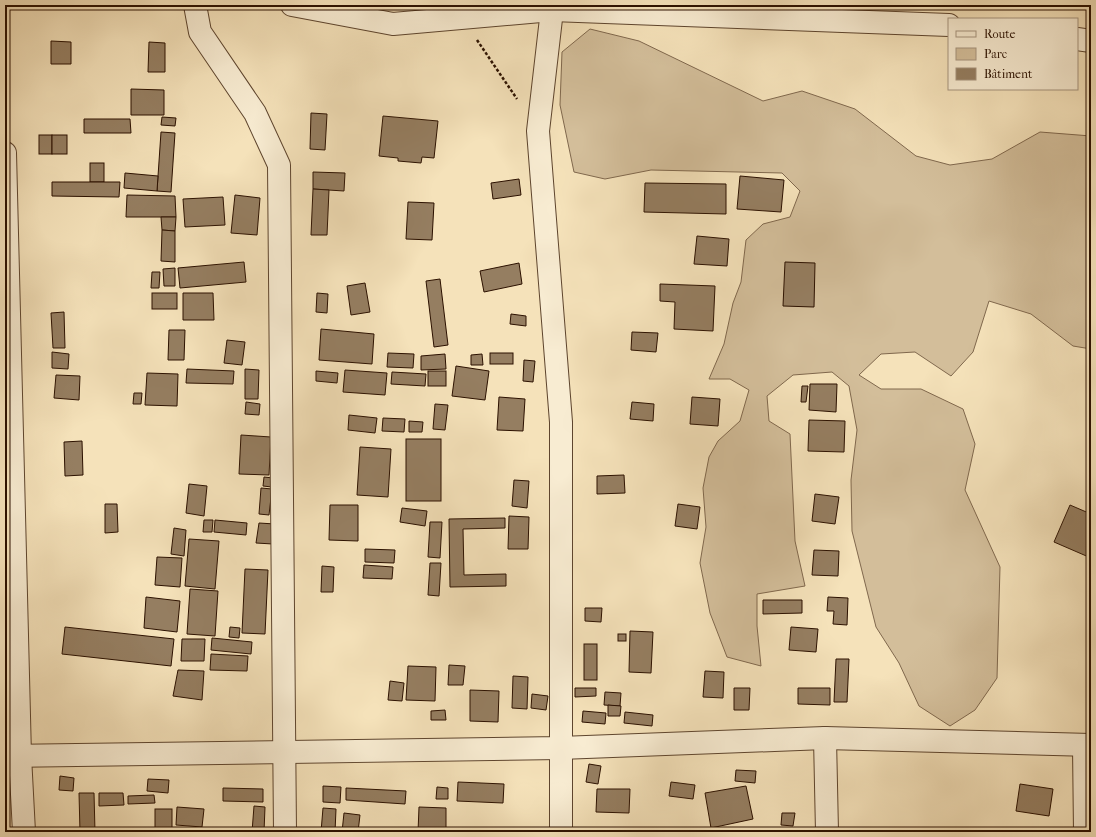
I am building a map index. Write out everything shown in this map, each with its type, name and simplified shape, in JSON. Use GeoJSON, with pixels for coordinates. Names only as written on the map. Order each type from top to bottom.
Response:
{"type":"FeatureCollection","features":[{"type":"Feature","properties":{"kind":"street"},"geometry":{"type":"LineString","coordinates":[[195,5],[200,32],[255,113],[279,165],[285,832]]}},
{"type":"Feature","properties":{"kind":"street"},"geometry":{"type":"LineString","coordinates":[[292,5],[393,24],[552,10],[806,13],[948,25]]}},
{"type":"Feature","properties":{"kind":"street"},"geometry":{"type":"LineString","coordinates":[[552,10],[538,131],[561,422],[561,832]]}},
{"type":"Feature","properties":{"kind":"street"},"geometry":{"type":"LineString","coordinates":[[1078,39],[1091,40]]}},
{"type":"Feature","properties":{"kind":"street"},"geometry":{"type":"LineString","coordinates":[[5,153],[12,756],[24,832]]}},
{"type":"Feature","properties":{"kind":"street"},"geometry":{"type":"LineString","coordinates":[[12,756],[560,748],[825,738],[1087,745],[1085,832]]}},
{"type":"Feature","properties":{"kind":"street"},"geometry":{"type":"LineString","coordinates":[[825,738],[827,832]]}},
{"type":"Feature","properties":{"kind":"path"},"geometry":{"type":"LineString","coordinates":[[462,18],[538,131]]}},
{"type":"Feature","properties":{"kind":"green space"},"geometry":{"type":"Polygon","coordinates":[[[590,29],[639,41],[763,101],[802,91],[855,109],[916,156],[950,165],[992,159],[1040,132],[1091,136],[1091,349],[1073,346],[1031,314],[989,301],[973,352],[951,376],[915,352],[881,354],[859,375],[881,389],[921,389],[963,409],[975,444],[965,490],[1000,567],[997,678],[975,710],[950,726],[919,706],[899,663],[876,627],[852,531],[851,480],[857,430],[849,386],[832,372],[793,375],[767,396],[769,421],[790,434],[795,541],[805,586],[757,594],[757,626],[761,666],[727,657],[710,613],[700,563],[706,527],[703,488],[709,457],[718,441],[740,421],[749,390],[730,379],[709,379],[724,344],[733,303],[741,282],[746,240],[763,224],[790,217],[800,191],[782,173],[651,170],[605,179],[574,172],[560,105],[562,52],[590,29]]]}},
{"type":"Feature","properties":{"kind":"building"},"geometry":{"type":"Polygon","coordinates":[[[51,41],[71,42],[71,64],[51,64],[51,41]]]}},
{"type":"Feature","properties":{"kind":"building"},"geometry":{"type":"Polygon","coordinates":[[[149,42],[165,43],[165,72],[148,72],[149,42]]]}},
{"type":"Feature","properties":{"kind":"building"},"geometry":{"type":"Polygon","coordinates":[[[131,89],[164,90],[164,115],[131,115],[131,89]]]}},
{"type":"Feature","properties":{"kind":"building"},"geometry":{"type":"Polygon","coordinates":[[[311,113],[327,114],[325,150],[310,149],[311,113]]]}},
{"type":"Feature","properties":{"kind":"building"},"geometry":{"type":"Polygon","coordinates":[[[383,116],[438,121],[434,158],[422,157],[421,163],[398,161],[398,158],[379,156],[383,116]]]}},
{"type":"Feature","properties":{"kind":"building"},"geometry":{"type":"Polygon","coordinates":[[[162,117],[176,118],[175,126],[161,125],[162,117]]]}},
{"type":"Feature","properties":{"kind":"building"},"geometry":{"type":"Polygon","coordinates":[[[84,119],[130,119],[131,133],[84,133],[84,119]]]}},
{"type":"Feature","properties":{"kind":"building"},"geometry":{"type":"Polygon","coordinates":[[[161,132],[175,133],[171,192],[157,191],[161,132]]]}},
{"type":"Feature","properties":{"kind":"building"},"geometry":{"type":"Polygon","coordinates":[[[39,135],[52,135],[52,154],[39,154],[39,135]]]}},
{"type":"Feature","properties":{"kind":"building"},"geometry":{"type":"Polygon","coordinates":[[[52,135],[67,135],[67,154],[52,154],[52,135]]]}},
{"type":"Feature","properties":{"kind":"building"},"geometry":{"type":"Polygon","coordinates":[[[90,163],[104,163],[104,182],[90,182],[90,163]]]}},
{"type":"Feature","properties":{"kind":"building"},"geometry":{"type":"Polygon","coordinates":[[[313,172],[345,173],[344,191],[313,189],[313,172]]]}},
{"type":"Feature","properties":{"kind":"building"},"geometry":{"type":"Polygon","coordinates":[[[125,173],[158,176],[157,191],[124,188],[125,173]]]}},
{"type":"Feature","properties":{"kind":"building"},"geometry":{"type":"Polygon","coordinates":[[[740,176],[784,180],[781,212],[737,209],[740,176]]]}},
{"type":"Feature","properties":{"kind":"building"},"geometry":{"type":"Polygon","coordinates":[[[519,179],[521,195],[493,199],[491,183],[519,179]]]}},
{"type":"Feature","properties":{"kind":"building"},"geometry":{"type":"Polygon","coordinates":[[[52,182],[120,182],[119,197],[52,196],[52,182]]]}},
{"type":"Feature","properties":{"kind":"building"},"geometry":{"type":"Polygon","coordinates":[[[645,183],[726,184],[726,214],[644,212],[645,183]]]}},
{"type":"Feature","properties":{"kind":"building"},"geometry":{"type":"Polygon","coordinates":[[[313,189],[329,190],[327,235],[311,235],[313,189]]]}},
{"type":"Feature","properties":{"kind":"building"},"geometry":{"type":"Polygon","coordinates":[[[127,195],[175,196],[176,217],[126,217],[127,195]]]}},
{"type":"Feature","properties":{"kind":"building"},"geometry":{"type":"Polygon","coordinates":[[[235,195],[260,198],[257,235],[231,233],[235,195]]]}},
{"type":"Feature","properties":{"kind":"building"},"geometry":{"type":"Polygon","coordinates":[[[223,197],[225,225],[185,227],[183,199],[223,197]]]}},
{"type":"Feature","properties":{"kind":"building"},"geometry":{"type":"Polygon","coordinates":[[[408,202],[434,203],[432,240],[406,239],[408,202]]]}},
{"type":"Feature","properties":{"kind":"building"},"geometry":{"type":"Polygon","coordinates":[[[161,217],[176,217],[175,231],[162,230],[161,217]]]}},
{"type":"Feature","properties":{"kind":"building"},"geometry":{"type":"Polygon","coordinates":[[[162,230],[175,231],[175,262],[161,261],[162,230]]]}},
{"type":"Feature","properties":{"kind":"building"},"geometry":{"type":"Polygon","coordinates":[[[697,236],[729,239],[727,266],[694,264],[697,236]]]}},
{"type":"Feature","properties":{"kind":"building"},"geometry":{"type":"Polygon","coordinates":[[[244,262],[246,282],[180,288],[178,268],[244,262]]]}},
{"type":"Feature","properties":{"kind":"building"},"geometry":{"type":"Polygon","coordinates":[[[785,262],[815,263],[814,307],[783,306],[785,262]]]}},
{"type":"Feature","properties":{"kind":"building"},"geometry":{"type":"Polygon","coordinates":[[[519,263],[522,284],[484,292],[480,271],[519,263]]]}},
{"type":"Feature","properties":{"kind":"building"},"geometry":{"type":"Polygon","coordinates":[[[175,268],[175,286],[164,286],[163,269],[175,268]]]}},
{"type":"Feature","properties":{"kind":"building"},"geometry":{"type":"Polygon","coordinates":[[[152,272],[160,272],[159,288],[151,288],[152,272]]]}},
{"type":"Feature","properties":{"kind":"building"},"geometry":{"type":"Polygon","coordinates":[[[440,279],[448,345],[434,347],[426,281],[440,279]]]}},
{"type":"Feature","properties":{"kind":"building"},"geometry":{"type":"Polygon","coordinates":[[[365,283],[370,312],[351,315],[347,286],[365,283]]]}},
{"type":"Feature","properties":{"kind":"building"},"geometry":{"type":"Polygon","coordinates":[[[660,284],[715,286],[713,331],[674,329],[675,302],[660,301],[660,284]]]}},
{"type":"Feature","properties":{"kind":"building"},"geometry":{"type":"Polygon","coordinates":[[[152,293],[177,293],[177,309],[152,309],[152,293]]]}},
{"type":"Feature","properties":{"kind":"building"},"geometry":{"type":"Polygon","coordinates":[[[183,293],[213,293],[214,320],[183,320],[183,293]]]}},
{"type":"Feature","properties":{"kind":"building"},"geometry":{"type":"Polygon","coordinates":[[[317,293],[328,294],[327,313],[316,312],[317,293]]]}},
{"type":"Feature","properties":{"kind":"building"},"geometry":{"type":"Polygon","coordinates":[[[64,312],[65,348],[53,348],[51,313],[64,312]]]}},
{"type":"Feature","properties":{"kind":"building"},"geometry":{"type":"Polygon","coordinates":[[[511,314],[526,316],[526,326],[510,324],[511,314]]]}},
{"type":"Feature","properties":{"kind":"building"},"geometry":{"type":"Polygon","coordinates":[[[321,329],[374,334],[372,364],[319,360],[321,329]]]}},
{"type":"Feature","properties":{"kind":"building"},"geometry":{"type":"Polygon","coordinates":[[[169,330],[185,330],[184,360],[168,360],[169,330]]]}},
{"type":"Feature","properties":{"kind":"building"},"geometry":{"type":"Polygon","coordinates":[[[632,332],[658,333],[656,352],[631,350],[632,332]]]}},
{"type":"Feature","properties":{"kind":"building"},"geometry":{"type":"Polygon","coordinates":[[[227,340],[245,342],[242,365],[224,363],[227,340]]]}},
{"type":"Feature","properties":{"kind":"building"},"geometry":{"type":"Polygon","coordinates":[[[52,352],[69,354],[68,369],[52,368],[52,352]]]}},
{"type":"Feature","properties":{"kind":"building"},"geometry":{"type":"Polygon","coordinates":[[[388,353],[414,354],[413,368],[387,367],[388,353]]]}},
{"type":"Feature","properties":{"kind":"building"},"geometry":{"type":"Polygon","coordinates":[[[490,353],[513,353],[513,364],[490,364],[490,353]]]}},
{"type":"Feature","properties":{"kind":"building"},"geometry":{"type":"Polygon","coordinates":[[[445,354],[446,369],[421,370],[421,356],[445,354]]]}},
{"type":"Feature","properties":{"kind":"building"},"geometry":{"type":"Polygon","coordinates":[[[482,354],[483,365],[471,365],[471,355],[482,354]]]}},
{"type":"Feature","properties":{"kind":"building"},"geometry":{"type":"Polygon","coordinates":[[[524,360],[535,361],[533,382],[523,381],[524,360]]]}},
{"type":"Feature","properties":{"kind":"building"},"geometry":{"type":"Polygon","coordinates":[[[456,366],[489,371],[485,400],[452,396],[456,366]]]}},
{"type":"Feature","properties":{"kind":"building"},"geometry":{"type":"Polygon","coordinates":[[[187,369],[234,371],[233,384],[186,383],[187,369]]]}},
{"type":"Feature","properties":{"kind":"building"},"geometry":{"type":"Polygon","coordinates":[[[245,369],[259,370],[258,399],[245,399],[245,369]]]}},
{"type":"Feature","properties":{"kind":"building"},"geometry":{"type":"Polygon","coordinates":[[[345,370],[387,373],[385,395],[343,392],[345,370]]]}},
{"type":"Feature","properties":{"kind":"building"},"geometry":{"type":"Polygon","coordinates":[[[316,371],[338,373],[337,383],[316,381],[316,371]]]}},
{"type":"Feature","properties":{"kind":"building"},"geometry":{"type":"Polygon","coordinates":[[[428,371],[446,371],[446,386],[428,386],[428,371]]]}},
{"type":"Feature","properties":{"kind":"building"},"geometry":{"type":"Polygon","coordinates":[[[392,372],[426,374],[425,386],[391,384],[392,372]]]}},
{"type":"Feature","properties":{"kind":"building"},"geometry":{"type":"Polygon","coordinates":[[[147,373],[178,374],[177,406],[145,405],[147,373]]]}},
{"type":"Feature","properties":{"kind":"building"},"geometry":{"type":"Polygon","coordinates":[[[56,375],[80,376],[79,400],[54,398],[56,375]]]}},
{"type":"Feature","properties":{"kind":"building"},"geometry":{"type":"Polygon","coordinates":[[[810,384],[837,384],[836,412],[809,410],[810,384]]]}},
{"type":"Feature","properties":{"kind":"building"},"geometry":{"type":"Polygon","coordinates":[[[802,386],[808,386],[806,402],[801,402],[802,386]]]}},
{"type":"Feature","properties":{"kind":"building"},"geometry":{"type":"Polygon","coordinates":[[[134,393],[142,393],[141,404],[133,404],[134,393]]]}},
{"type":"Feature","properties":{"kind":"building"},"geometry":{"type":"Polygon","coordinates":[[[499,397],[525,399],[523,431],[497,430],[499,397]]]}},
{"type":"Feature","properties":{"kind":"building"},"geometry":{"type":"Polygon","coordinates":[[[692,397],[720,399],[718,426],[690,424],[692,397]]]}},
{"type":"Feature","properties":{"kind":"building"},"geometry":{"type":"Polygon","coordinates":[[[246,402],[260,404],[259,415],[245,414],[246,402]]]}},
{"type":"Feature","properties":{"kind":"building"},"geometry":{"type":"Polygon","coordinates":[[[632,402],[654,404],[653,421],[630,419],[632,402]]]}},
{"type":"Feature","properties":{"kind":"building"},"geometry":{"type":"Polygon","coordinates":[[[435,404],[448,405],[445,430],[433,429],[435,404]]]}},
{"type":"Feature","properties":{"kind":"building"},"geometry":{"type":"Polygon","coordinates":[[[349,415],[377,418],[375,433],[348,430],[349,415]]]}},
{"type":"Feature","properties":{"kind":"building"},"geometry":{"type":"Polygon","coordinates":[[[383,418],[405,419],[404,432],[382,431],[383,418]]]}},
{"type":"Feature","properties":{"kind":"building"},"geometry":{"type":"Polygon","coordinates":[[[809,420],[845,421],[844,452],[808,451],[809,420]]]}},
{"type":"Feature","properties":{"kind":"building"},"geometry":{"type":"Polygon","coordinates":[[[409,421],[423,422],[422,432],[409,432],[409,421]]]}},
{"type":"Feature","properties":{"kind":"building"},"geometry":{"type":"Polygon","coordinates":[[[241,435],[271,437],[269,475],[239,474],[241,435]]]}},
{"type":"Feature","properties":{"kind":"building"},"geometry":{"type":"Polygon","coordinates":[[[406,439],[441,439],[441,501],[406,501],[406,439]]]}},
{"type":"Feature","properties":{"kind":"building"},"geometry":{"type":"Polygon","coordinates":[[[82,441],[83,475],[65,476],[64,442],[82,441]]]}},
{"type":"Feature","properties":{"kind":"building"},"geometry":{"type":"Polygon","coordinates":[[[360,447],[391,449],[388,497],[357,495],[360,447]]]}},
{"type":"Feature","properties":{"kind":"building"},"geometry":{"type":"Polygon","coordinates":[[[624,475],[625,493],[597,494],[597,476],[624,475]]]}},
{"type":"Feature","properties":{"kind":"building"},"geometry":{"type":"Polygon","coordinates":[[[264,477],[273,478],[272,487],[263,486],[264,477]]]}},
{"type":"Feature","properties":{"kind":"building"},"geometry":{"type":"Polygon","coordinates":[[[514,480],[529,481],[527,508],[512,506],[514,480]]]}},
{"type":"Feature","properties":{"kind":"building"},"geometry":{"type":"Polygon","coordinates":[[[189,484],[207,486],[204,516],[186,513],[189,484]]]}},
{"type":"Feature","properties":{"kind":"building"},"geometry":{"type":"Polygon","coordinates":[[[261,488],[272,489],[269,515],[259,514],[261,488]]]}},
{"type":"Feature","properties":{"kind":"building"},"geometry":{"type":"Polygon","coordinates":[[[815,494],[839,497],[835,524],[812,521],[815,494]]]}},
{"type":"Feature","properties":{"kind":"building"},"geometry":{"type":"Polygon","coordinates":[[[105,504],[117,504],[118,532],[105,533],[105,504]]]}},
{"type":"Feature","properties":{"kind":"building"},"geometry":{"type":"Polygon","coordinates":[[[678,504],[700,507],[697,529],[675,526],[678,504]]]}},
{"type":"Feature","properties":{"kind":"building"},"geometry":{"type":"Polygon","coordinates":[[[330,505],[358,505],[358,541],[329,540],[330,505]]]}},
{"type":"Feature","properties":{"kind":"building"},"geometry":{"type":"Polygon","coordinates":[[[1070,505],[1091,514],[1091,558],[1054,542],[1070,505]]]}},
{"type":"Feature","properties":{"kind":"building"},"geometry":{"type":"Polygon","coordinates":[[[402,508],[427,511],[425,526],[400,522],[402,508]]]}},
{"type":"Feature","properties":{"kind":"building"},"geometry":{"type":"Polygon","coordinates":[[[509,516],[529,517],[528,549],[508,549],[509,516]]]}},
{"type":"Feature","properties":{"kind":"building"},"geometry":{"type":"Polygon","coordinates":[[[505,518],[505,528],[463,529],[464,575],[506,574],[506,586],[450,587],[449,519],[505,518]]]}},
{"type":"Feature","properties":{"kind":"building"},"geometry":{"type":"Polygon","coordinates":[[[204,520],[213,520],[212,532],[203,532],[204,520]]]}},
{"type":"Feature","properties":{"kind":"building"},"geometry":{"type":"Polygon","coordinates":[[[215,520],[247,523],[246,535],[214,532],[215,520]]]}},
{"type":"Feature","properties":{"kind":"building"},"geometry":{"type":"Polygon","coordinates":[[[430,522],[442,522],[440,558],[428,557],[430,522]]]}},
{"type":"Feature","properties":{"kind":"building"},"geometry":{"type":"Polygon","coordinates":[[[259,523],[275,524],[273,544],[256,543],[259,523]]]}},
{"type":"Feature","properties":{"kind":"building"},"geometry":{"type":"Polygon","coordinates":[[[174,528],[186,530],[184,556],[171,554],[174,528]]]}},
{"type":"Feature","properties":{"kind":"building"},"geometry":{"type":"Polygon","coordinates":[[[189,539],[219,541],[215,589],[185,586],[189,539]]]}},
{"type":"Feature","properties":{"kind":"building"},"geometry":{"type":"Polygon","coordinates":[[[365,549],[395,550],[394,563],[365,562],[365,549]]]}},
{"type":"Feature","properties":{"kind":"building"},"geometry":{"type":"Polygon","coordinates":[[[814,550],[839,551],[838,576],[812,575],[814,550]]]}},
{"type":"Feature","properties":{"kind":"building"},"geometry":{"type":"Polygon","coordinates":[[[157,557],[182,558],[180,587],[155,585],[157,557]]]}},
{"type":"Feature","properties":{"kind":"building"},"geometry":{"type":"Polygon","coordinates":[[[430,563],[441,563],[439,596],[428,595],[430,563]]]}},
{"type":"Feature","properties":{"kind":"building"},"geometry":{"type":"Polygon","coordinates":[[[364,565],[393,567],[392,579],[363,578],[364,565]]]}},
{"type":"Feature","properties":{"kind":"building"},"geometry":{"type":"Polygon","coordinates":[[[322,566],[334,567],[333,592],[321,592],[322,566]]]}},
{"type":"Feature","properties":{"kind":"building"},"geometry":{"type":"Polygon","coordinates":[[[245,569],[268,570],[265,634],[242,633],[245,569]]]}},
{"type":"Feature","properties":{"kind":"building"},"geometry":{"type":"Polygon","coordinates":[[[190,589],[218,591],[215,636],[187,634],[190,589]]]}},
{"type":"Feature","properties":{"kind":"building"},"geometry":{"type":"Polygon","coordinates":[[[146,597],[180,601],[177,632],[144,628],[146,597]]]}},
{"type":"Feature","properties":{"kind":"building"},"geometry":{"type":"Polygon","coordinates":[[[828,597],[848,598],[847,625],[833,624],[834,611],[827,611],[828,597]]]}},
{"type":"Feature","properties":{"kind":"building"},"geometry":{"type":"Polygon","coordinates":[[[763,600],[802,600],[802,613],[763,614],[763,600]]]}},
{"type":"Feature","properties":{"kind":"building"},"geometry":{"type":"Polygon","coordinates":[[[585,608],[602,608],[601,622],[585,621],[585,608]]]}},
{"type":"Feature","properties":{"kind":"building"},"geometry":{"type":"Polygon","coordinates":[[[65,627],[174,639],[171,666],[62,654],[65,627]]]}},
{"type":"Feature","properties":{"kind":"building"},"geometry":{"type":"Polygon","coordinates":[[[230,627],[240,628],[239,638],[229,637],[230,627]]]}},
{"type":"Feature","properties":{"kind":"building"},"geometry":{"type":"Polygon","coordinates":[[[791,627],[818,629],[816,652],[789,650],[791,627]]]}},
{"type":"Feature","properties":{"kind":"building"},"geometry":{"type":"Polygon","coordinates":[[[630,631],[653,632],[651,673],[629,672],[630,631]]]}},
{"type":"Feature","properties":{"kind":"building"},"geometry":{"type":"Polygon","coordinates":[[[618,634],[626,634],[626,641],[618,641],[618,634]]]}},
{"type":"Feature","properties":{"kind":"building"},"geometry":{"type":"Polygon","coordinates":[[[212,638],[252,642],[251,654],[211,650],[212,638]]]}},
{"type":"Feature","properties":{"kind":"building"},"geometry":{"type":"Polygon","coordinates":[[[182,639],[205,639],[204,661],[181,661],[182,639]]]}},
{"type":"Feature","properties":{"kind":"building"},"geometry":{"type":"Polygon","coordinates":[[[584,644],[597,644],[597,680],[584,680],[584,644]]]}},
{"type":"Feature","properties":{"kind":"building"},"geometry":{"type":"Polygon","coordinates":[[[211,654],[248,656],[247,671],[210,670],[211,654]]]}},
{"type":"Feature","properties":{"kind":"building"},"geometry":{"type":"Polygon","coordinates":[[[836,659],[849,659],[847,702],[834,702],[836,659]]]}},
{"type":"Feature","properties":{"kind":"building"},"geometry":{"type":"Polygon","coordinates":[[[449,665],[465,666],[463,685],[448,685],[449,665]]]}},
{"type":"Feature","properties":{"kind":"building"},"geometry":{"type":"Polygon","coordinates":[[[408,666],[436,667],[435,701],[406,700],[408,666]]]}},
{"type":"Feature","properties":{"kind":"building"},"geometry":{"type":"Polygon","coordinates":[[[178,670],[204,671],[202,700],[173,696],[178,670]]]}},
{"type":"Feature","properties":{"kind":"building"},"geometry":{"type":"Polygon","coordinates":[[[705,671],[724,672],[723,698],[703,697],[705,671]]]}},
{"type":"Feature","properties":{"kind":"building"},"geometry":{"type":"Polygon","coordinates":[[[513,676],[528,677],[527,709],[512,708],[513,676]]]}},
{"type":"Feature","properties":{"kind":"building"},"geometry":{"type":"Polygon","coordinates":[[[390,681],[404,683],[402,701],[388,700],[390,681]]]}},
{"type":"Feature","properties":{"kind":"building"},"geometry":{"type":"Polygon","coordinates":[[[575,688],[596,688],[596,696],[575,697],[575,688]]]}},
{"type":"Feature","properties":{"kind":"building"},"geometry":{"type":"Polygon","coordinates":[[[734,688],[750,688],[749,710],[734,710],[734,688]]]}},
{"type":"Feature","properties":{"kind":"building"},"geometry":{"type":"Polygon","coordinates":[[[798,688],[830,688],[830,705],[798,704],[798,688]]]}},
{"type":"Feature","properties":{"kind":"building"},"geometry":{"type":"Polygon","coordinates":[[[470,690],[499,691],[498,722],[470,721],[470,690]]]}},
{"type":"Feature","properties":{"kind":"building"},"geometry":{"type":"Polygon","coordinates":[[[605,692],[621,693],[620,706],[604,705],[605,692]]]}},
{"type":"Feature","properties":{"kind":"building"},"geometry":{"type":"Polygon","coordinates":[[[532,694],[548,696],[546,710],[531,708],[532,694]]]}},
{"type":"Feature","properties":{"kind":"building"},"geometry":{"type":"Polygon","coordinates":[[[608,705],[621,706],[620,716],[608,716],[608,705]]]}},
{"type":"Feature","properties":{"kind":"building"},"geometry":{"type":"Polygon","coordinates":[[[445,710],[446,720],[431,720],[431,711],[445,710]]]}},
{"type":"Feature","properties":{"kind":"building"},"geometry":{"type":"Polygon","coordinates":[[[583,711],[606,713],[605,724],[582,722],[583,711]]]}},
{"type":"Feature","properties":{"kind":"building"},"geometry":{"type":"Polygon","coordinates":[[[625,712],[653,715],[652,726],[624,723],[625,712]]]}},
{"type":"Feature","properties":{"kind":"building"},"geometry":{"type":"Polygon","coordinates":[[[589,764],[601,766],[598,784],[586,782],[589,764]]]}},
{"type":"Feature","properties":{"kind":"building"},"geometry":{"type":"Polygon","coordinates":[[[736,770],[756,771],[755,783],[735,781],[736,770]]]}},
{"type":"Feature","properties":{"kind":"building"},"geometry":{"type":"Polygon","coordinates":[[[60,776],[74,778],[73,791],[59,790],[60,776]]]}},
{"type":"Feature","properties":{"kind":"building"},"geometry":{"type":"Polygon","coordinates":[[[148,779],[169,780],[168,793],[147,791],[148,779]]]}},
{"type":"Feature","properties":{"kind":"building"},"geometry":{"type":"Polygon","coordinates":[[[458,782],[504,784],[503,803],[457,801],[458,782]]]}},
{"type":"Feature","properties":{"kind":"building"},"geometry":{"type":"Polygon","coordinates":[[[671,782],[695,785],[693,799],[669,796],[671,782]]]}},
{"type":"Feature","properties":{"kind":"building"},"geometry":{"type":"Polygon","coordinates":[[[1020,784],[1053,789],[1049,816],[1016,811],[1020,784]]]}},
{"type":"Feature","properties":{"kind":"building"},"geometry":{"type":"Polygon","coordinates":[[[323,786],[341,787],[340,803],[323,802],[323,786]]]}},
{"type":"Feature","properties":{"kind":"building"},"geometry":{"type":"Polygon","coordinates":[[[746,786],[753,819],[711,828],[705,793],[746,786]]]}},
{"type":"Feature","properties":{"kind":"building"},"geometry":{"type":"Polygon","coordinates":[[[437,787],[448,788],[448,799],[436,799],[437,787]]]}},
{"type":"Feature","properties":{"kind":"building"},"geometry":{"type":"Polygon","coordinates":[[[223,788],[263,789],[263,802],[223,801],[223,788]]]}},
{"type":"Feature","properties":{"kind":"building"},"geometry":{"type":"Polygon","coordinates":[[[346,788],[406,791],[405,804],[346,800],[346,788]]]}},
{"type":"Feature","properties":{"kind":"building"},"geometry":{"type":"Polygon","coordinates":[[[597,789],[630,789],[629,813],[596,812],[597,789]]]}},
{"type":"Feature","properties":{"kind":"building"},"geometry":{"type":"Polygon","coordinates":[[[79,793],[94,793],[95,832],[80,832],[79,793]]]}},
{"type":"Feature","properties":{"kind":"building"},"geometry":{"type":"Polygon","coordinates":[[[99,793],[123,793],[124,805],[99,806],[99,793]]]}},
{"type":"Feature","properties":{"kind":"building"},"geometry":{"type":"Polygon","coordinates":[[[154,795],[155,803],[128,804],[128,796],[154,795]]]}},
{"type":"Feature","properties":{"kind":"building"},"geometry":{"type":"Polygon","coordinates":[[[254,806],[265,807],[264,832],[252,832],[254,806]]]}},
{"type":"Feature","properties":{"kind":"building"},"geometry":{"type":"Polygon","coordinates":[[[177,807],[204,809],[202,827],[176,825],[177,807]]]}},
{"type":"Feature","properties":{"kind":"building"},"geometry":{"type":"Polygon","coordinates":[[[419,807],[446,808],[446,832],[418,832],[419,807]]]}},
{"type":"Feature","properties":{"kind":"building"},"geometry":{"type":"Polygon","coordinates":[[[323,808],[336,809],[335,832],[321,832],[323,808]]]}},
{"type":"Feature","properties":{"kind":"building"},"geometry":{"type":"Polygon","coordinates":[[[155,809],[172,809],[172,832],[155,832],[155,809]]]}},
{"type":"Feature","properties":{"kind":"building"},"geometry":{"type":"Polygon","coordinates":[[[344,813],[360,815],[358,832],[342,832],[344,813]]]}},
{"type":"Feature","properties":{"kind":"building"},"geometry":{"type":"Polygon","coordinates":[[[782,813],[795,813],[793,826],[781,825],[782,813]]]}},
{"type":"Feature","properties":{"kind":"building"},"geometry":{"type":"Polygon","coordinates":[[[178,829],[203,829],[203,832],[178,832],[178,829]]]}},
{"type":"Feature","properties":{"kind":"building"},"geometry":{"type":"Polygon","coordinates":[[[704,831],[704,832],[669,832],[704,831]]]}}]}
